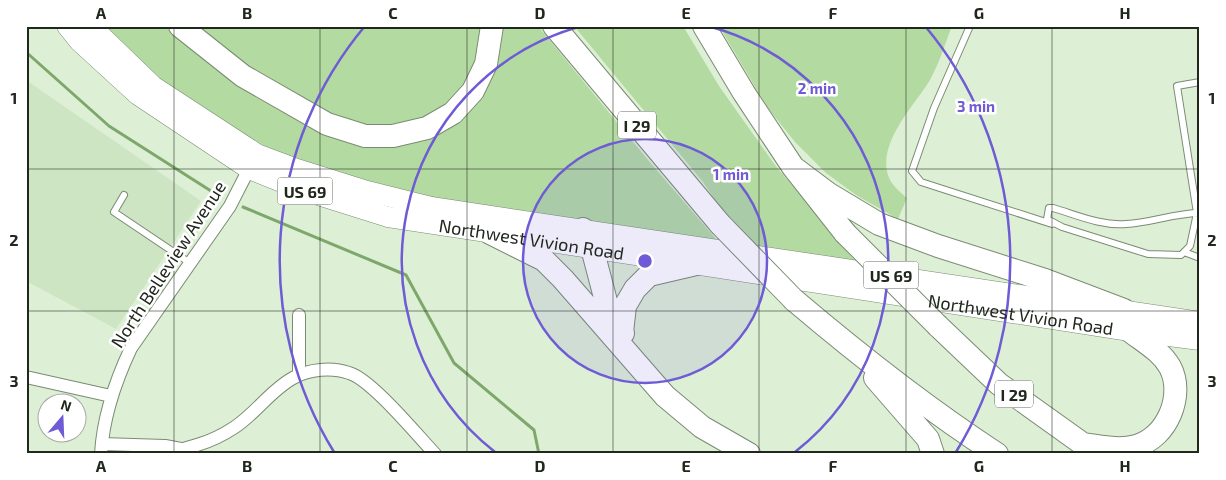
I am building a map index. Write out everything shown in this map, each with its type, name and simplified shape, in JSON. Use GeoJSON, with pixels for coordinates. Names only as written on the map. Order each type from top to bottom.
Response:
{"type":"FeatureCollection","features":[{"type":"Feature","properties":{"kind":"highway"},"geometry":{"type":"LineString","coordinates":[[180,26],[243,76],[327,124],[365,136],[393,136],[427,128],[454,112],[473,91],[486,64],[492,26]]}},
{"type":"Feature","properties":{"kind":"highway","name":"I 29"},"geometry":{"type":"LineString","coordinates":[[554,26],[720,224],[794,300],[843,341],[951,424],[997,454]]}},
{"type":"Feature","properties":{"kind":"highway","name":"I 29"},"geometry":{"type":"LineString","coordinates":[[704,26],[744,93],[793,167],[845,233],[999,384],[1090,449]]}},
{"type":"Feature","properties":{"kind":"highway"},"geometry":{"type":"LineString","coordinates":[[793,167],[829,194],[879,224],[938,246],[1045,280],[1127,321],[1161,354],[1170,369],[1174,384],[1171,411],[1164,425],[1153,438],[1137,446],[1090,449]]}},
{"type":"Feature","properties":{"kind":"highway"},"geometry":{"type":"LineString","coordinates":[[490,233],[544,260],[665,396],[702,426],[749,454]]}},
{"type":"Feature","properties":{"kind":"highway"},"geometry":{"type":"LineString","coordinates":[[587,239],[607,305],[622,332],[639,356],[675,394],[715,426],[762,454]]}},
{"type":"Feature","properties":{"kind":"highway"},"geometry":{"type":"LineString","coordinates":[[622,332],[624,306],[635,289],[649,275],[696,264]]}},
{"type":"Feature","properties":{"kind":"highway"},"geometry":{"type":"LineString","coordinates":[[843,341],[928,439],[933,454]]}},
{"type":"Feature","properties":{"kind":"main road","name":"Northwest Vivion Road"},"geometry":{"type":"LineString","coordinates":[[67,26],[79,41],[138,95],[299,189],[388,217],[490,233],[587,239],[1127,321],[1200,340]]}},
{"type":"Feature","properties":{"kind":"main road","name":"Northwest Vivion Road"},"geometry":{"type":"LineString","coordinates":[[91,26],[153,86],[253,161],[297,169],[367,191],[422,205],[696,264],[1127,321],[1200,322]]}},
{"type":"Feature","properties":{"kind":"street","name":"North Belleview Avenue"},"geometry":{"type":"LineString","coordinates":[[101,449],[111,396],[131,348],[230,206],[253,161]]}},
{"type":"Feature","properties":{"kind":"street"},"geometry":{"type":"LineString","coordinates":[[299,375],[300,315]]}},
{"type":"Feature","properties":{"kind":"street"},"geometry":{"type":"LineString","coordinates":[[101,449],[165,446],[181,451],[211,440],[237,426],[281,386],[299,375],[327,370],[350,373],[375,390],[435,454]]}},
{"type":"Feature","properties":{"kind":"street"},"geometry":{"type":"LineString","coordinates":[[26,378],[111,396]]}},
{"type":"Feature","properties":{"kind":"lane"},"geometry":{"type":"LineString","coordinates":[[970,26],[934,108],[912,171],[921,182],[1148,254],[1181,255],[1190,246],[1199,213],[1177,86],[1200,82]]}},
{"type":"Feature","properties":{"kind":"lane"},"geometry":{"type":"LineString","coordinates":[[124,195],[114,212],[190,263]]}},
{"type":"Feature","properties":{"kind":"lane"},"geometry":{"type":"LineString","coordinates":[[1062,228],[1047,219],[1049,208],[1108,224],[1136,223],[1185,213],[1199,213]]}},
{"type":"Feature","properties":{"kind":"lane"},"geometry":{"type":"LineString","coordinates":[[1184,252],[1200,258]]}},
{"type":"Feature","properties":{"kind":"shaded area"},"geometry":{"type":"Polygon","coordinates":[[[26,80],[201,201],[116,329],[26,281],[26,80]]]}},
{"type":"Feature","properties":{"kind":"green space"},"geometry":{"type":"Polygon","coordinates":[[[101,26],[164,26],[211,65],[338,134],[447,123],[498,26],[538,26],[648,160],[717,240],[395,192],[349,179],[268,148],[215,119],[167,86],[101,26]]]}},
{"type":"Feature","properties":{"kind":"green space"},"geometry":{"type":"Polygon","coordinates":[[[192,26],[485,26],[474,75],[443,110],[408,126],[373,129],[346,122],[238,63],[192,26]]]}},
{"type":"Feature","properties":{"kind":"green space"},"geometry":{"type":"Polygon","coordinates":[[[574,26],[683,26],[719,86],[775,165],[855,261],[756,247],[719,206],[703,182],[574,26]]]}},
{"type":"Feature","properties":{"kind":"green space"},"geometry":{"type":"Polygon","coordinates":[[[719,26],[952,26],[930,80],[899,125],[888,150],[886,163],[889,179],[907,198],[898,219],[856,195],[826,173],[795,142],[767,107],[719,26]]]}},
{"type":"Feature","properties":{"kind":"waterway"},"geometry":{"type":"LineString","coordinates":[[26,52],[109,126],[211,191]]}},
{"type":"Feature","properties":{"kind":"waterway"},"geometry":{"type":"LineString","coordinates":[[243,207],[406,275],[454,363],[534,430],[539,454]]}}]}
